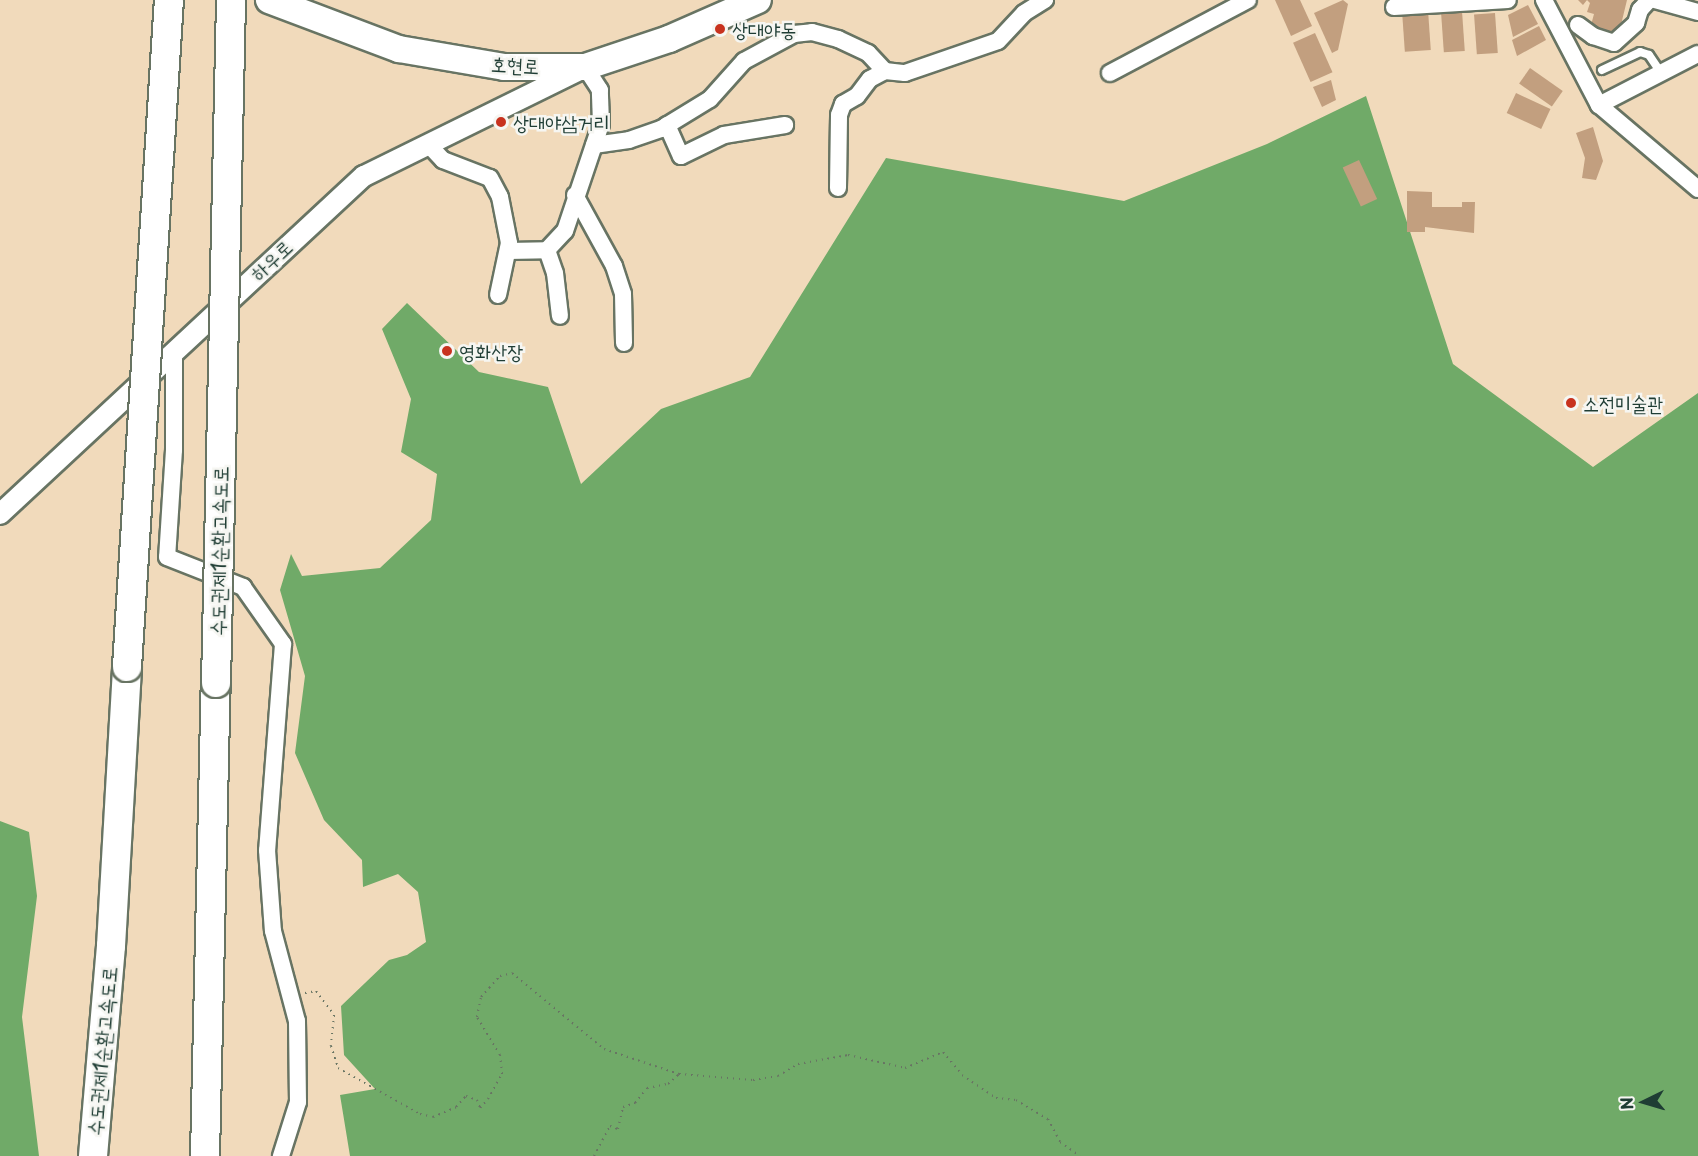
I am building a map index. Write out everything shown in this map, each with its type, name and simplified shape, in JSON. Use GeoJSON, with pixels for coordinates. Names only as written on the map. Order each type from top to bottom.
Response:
{"type":"FeatureCollection","features":[{"type":"Feature","properties":{"kind":"highway","name":"수도권제1순환고속도로"},"geometry":{"type":"LineString","coordinates":[[93,1156],[111,946],[169,0]]}},
{"type":"Feature","properties":{"kind":"highway","name":"수도권제1순환고속도로"},"geometry":{"type":"LineString","coordinates":[[205,1156],[231,0]]}},
{"type":"Feature","properties":{"kind":"highway","name":"수도권제1순환고속도로"},"geometry":{"type":"LineString","coordinates":[[111,946],[113,1156]]}},
{"type":"Feature","properties":{"kind":"highway","name":"수도권제1순환고속도로"},"geometry":{"type":"LineString","coordinates":[[207,1102],[210,1156]]}},
{"type":"Feature","properties":{"kind":"main road","name":"호현로"},"geometry":{"type":"LineString","coordinates":[[269,0],[399,49],[504,67],[585,67],[669,39],[758,0]]}},
{"type":"Feature","properties":{"kind":"street"},"geometry":{"type":"LineString","coordinates":[[838,188],[839,115],[843,104],[857,96],[870,79],[885,71],[905,73],[998,40],[1024,13],[1045,0]]}},
{"type":"Feature","properties":{"kind":"street"},"geometry":{"type":"LineString","coordinates":[[1110,73],[1248,0]]}},
{"type":"Feature","properties":{"kind":"street"},"geometry":{"type":"LineString","coordinates":[[1394,7],[1508,0]]}},
{"type":"Feature","properties":{"kind":"street"},"geometry":{"type":"LineString","coordinates":[[1544,0],[1599,105],[1698,189]]}},
{"type":"Feature","properties":{"kind":"street"},"geometry":{"type":"LineString","coordinates":[[1578,25],[1593,36],[1614,43],[1636,23],[1640,10],[1649,0]]}},
{"type":"Feature","properties":{"kind":"street"},"geometry":{"type":"LineString","coordinates":[[1655,0],[1698,12]]}},
{"type":"Feature","properties":{"kind":"street"},"geometry":{"type":"LineString","coordinates":[[594,145],[629,140],[667,125],[710,99],[744,61],[794,34],[812,32],[838,39],[868,53],[885,71]]}},
{"type":"Feature","properties":{"kind":"street"},"geometry":{"type":"LineString","coordinates":[[1599,105],[1698,54]]}},
{"type":"Feature","properties":{"kind":"street","name":"하우로"},"geometry":{"type":"LineString","coordinates":[[0,514],[358,181],[585,67]]}},
{"type":"Feature","properties":{"kind":"street"},"geometry":{"type":"LineString","coordinates":[[508,251],[547,250],[565,231],[575,195],[601,124],[600,90],[585,67]]}},
{"type":"Feature","properties":{"kind":"street"},"geometry":{"type":"LineString","coordinates":[[667,125],[681,156],[724,135],[785,125]]}},
{"type":"Feature","properties":{"kind":"street"},"geometry":{"type":"LineString","coordinates":[[428,144],[443,160],[490,177],[505,218],[508,251],[498,295]]}},
{"type":"Feature","properties":{"kind":"street"},"geometry":{"type":"LineString","coordinates":[[575,195],[614,266],[623,294],[624,343]]}},
{"type":"Feature","properties":{"kind":"street"},"geometry":{"type":"LineString","coordinates":[[547,250],[555,273],[560,316]]}},
{"type":"Feature","properties":{"kind":"street"},"geometry":{"type":"LineString","coordinates":[[174,351],[174,450],[167,557],[243,587],[283,644],[267,850],[273,931],[297,1021],[298,1102],[281,1156]]}},
{"type":"Feature","properties":{"kind":"lane"},"geometry":{"type":"LineString","coordinates":[[1602,70],[1640,52],[1649,55],[1661,73]]}},
{"type":"Feature","properties":{"kind":"path"},"geometry":{"type":"LineString","coordinates":[[291,998],[316,991],[334,1015],[332,1046],[338,1068],[378,1094],[426,1116],[433,1117],[456,1107],[466,1096],[477,1100],[480,1108],[495,1086],[502,1074],[500,1055],[477,1017],[481,997],[500,976],[512,973],[604,1049],[679,1074],[753,1080],[777,1076],[798,1064],[848,1055],[905,1068],[943,1053],[962,1076],[996,1098],[1016,1100],[1048,1119],[1060,1142],[1080,1156]]}},
{"type":"Feature","properties":{"kind":"path"},"geometry":{"type":"LineString","coordinates":[[594,1156],[610,1126],[618,1129],[623,1107],[635,1103],[647,1088],[668,1084],[679,1074]]}},
{"type":"Feature","properties":{"kind":"green space"},"geometry":{"type":"Polygon","coordinates":[[[1366,96],[1453,364],[1593,467],[1698,393],[1698,1156],[350,1156],[340,1095],[375,1089],[344,1055],[341,1006],[389,960],[407,955],[426,942],[418,892],[398,874],[363,887],[362,860],[324,820],[295,753],[305,676],[280,590],[291,554],[302,576],[380,568],[431,520],[437,474],[401,452],[411,399],[382,329],[407,303],[479,372],[548,387],[581,484],[661,409],[750,377],[886,158],[1124,201],[1267,144],[1366,96]]]}},
{"type":"Feature","properties":{"kind":"green space"},"geometry":{"type":"Polygon","coordinates":[[[0,821],[29,832],[37,896],[22,1017],[39,1156],[0,1156],[0,821]]]}},
{"type":"Feature","properties":{"kind":"building"},"geometry":{"type":"Polygon","coordinates":[[[1275,0],[1300,0],[1312,26],[1291,36],[1275,0]]]}},
{"type":"Feature","properties":{"kind":"building"},"geometry":{"type":"Polygon","coordinates":[[[1343,0],[1348,4],[1338,50],[1332,53],[1314,13],[1343,0]]]}},
{"type":"Feature","properties":{"kind":"building"},"geometry":{"type":"Polygon","coordinates":[[[1587,0],[1627,0],[1619,33],[1609,35],[1591,25],[1594,14],[1587,12],[1590,3],[1587,0]]]}},
{"type":"Feature","properties":{"kind":"building"},"geometry":{"type":"Polygon","coordinates":[[[1528,5],[1538,24],[1513,37],[1508,15],[1528,5]]]}},
{"type":"Feature","properties":{"kind":"building"},"geometry":{"type":"Polygon","coordinates":[[[1428,10],[1431,50],[1405,52],[1402,12],[1428,10]]]}},
{"type":"Feature","properties":{"kind":"building"},"geometry":{"type":"Polygon","coordinates":[[[1462,11],[1465,51],[1444,52],[1441,12],[1462,11]]]}},
{"type":"Feature","properties":{"kind":"building"},"geometry":{"type":"Polygon","coordinates":[[[1495,13],[1498,53],[1477,54],[1474,14],[1495,13]]]}},
{"type":"Feature","properties":{"kind":"building"},"geometry":{"type":"Polygon","coordinates":[[[1539,26],[1546,40],[1517,56],[1512,40],[1539,26]]]}},
{"type":"Feature","properties":{"kind":"building"},"geometry":{"type":"Polygon","coordinates":[[[1315,33],[1332,72],[1311,82],[1293,43],[1315,33]]]}},
{"type":"Feature","properties":{"kind":"building"},"geometry":{"type":"Polygon","coordinates":[[[1530,68],[1563,91],[1552,107],[1519,84],[1530,68]]]}},
{"type":"Feature","properties":{"kind":"building"},"geometry":{"type":"Polygon","coordinates":[[[1331,80],[1336,100],[1322,107],[1313,87],[1331,80]]]}},
{"type":"Feature","properties":{"kind":"building"},"geometry":{"type":"Polygon","coordinates":[[[1516,93],[1550,109],[1541,129],[1507,113],[1516,93]]]}},
{"type":"Feature","properties":{"kind":"building"},"geometry":{"type":"Polygon","coordinates":[[[1593,127],[1603,161],[1596,180],[1582,178],[1585,158],[1576,133],[1593,127]]]}},
{"type":"Feature","properties":{"kind":"building"},"geometry":{"type":"Polygon","coordinates":[[[1359,160],[1377,199],[1361,207],[1343,168],[1359,160]]]}},
{"type":"Feature","properties":{"kind":"building"},"geometry":{"type":"Polygon","coordinates":[[[1407,191],[1432,192],[1432,207],[1462,207],[1462,202],[1475,202],[1474,233],[1425,227],[1425,232],[1407,232],[1407,191]]]}},
{"type":"Feature","properties":{"kind":"place","name":"상대야동"},"geometry":{"type":"Point","coordinates":[720,29]}},
{"type":"Feature","properties":{"kind":"place","name":"상대야삼거리"},"geometry":{"type":"Point","coordinates":[501,122]}},
{"type":"Feature","properties":{"kind":"place","name":"영화산장"},"geometry":{"type":"Point","coordinates":[447,351]}},
{"type":"Feature","properties":{"kind":"place","name":"소전미술관"},"geometry":{"type":"Point","coordinates":[1571,403]}}]}
